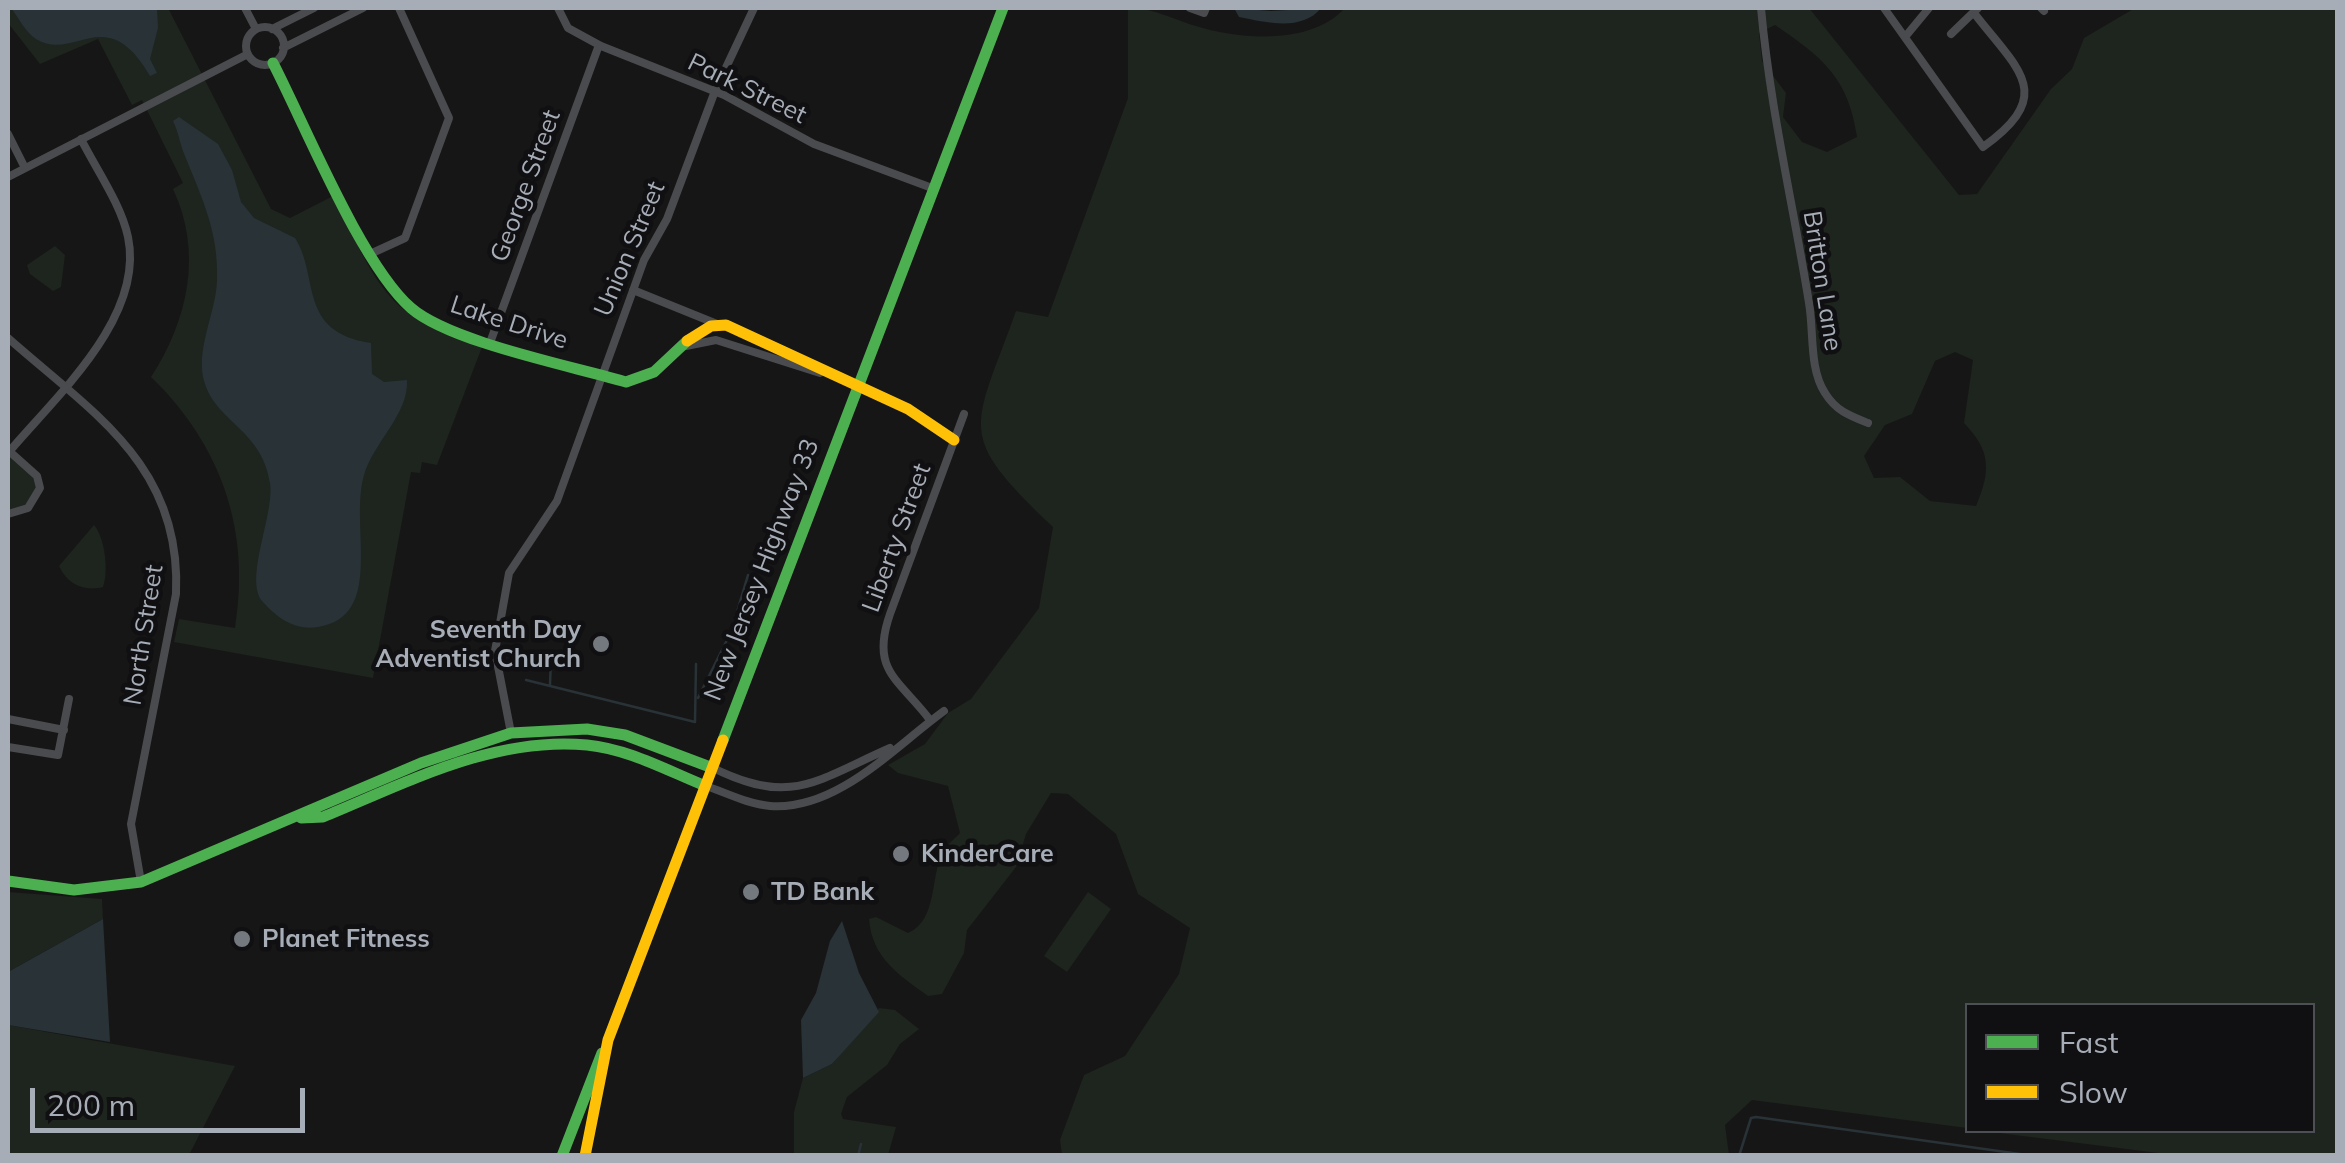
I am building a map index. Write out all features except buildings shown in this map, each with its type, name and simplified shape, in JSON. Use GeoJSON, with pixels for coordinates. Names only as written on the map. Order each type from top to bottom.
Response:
{"type":"FeatureCollection","features":[{"type":"Feature","properties":{"kind":"street"},"geometry":{"type":"LineString","coordinates":[[245,8],[256,29]]}},
{"type":"Feature","properties":{"kind":"street"},"geometry":{"type":"LineString","coordinates":[[256,29],[272,29],[314,8]]}},
{"type":"Feature","properties":{"kind":"street"},"geometry":{"type":"LineString","coordinates":[[256,29],[247,40],[248,54],[260,64],[274,62],[283,48],[363,8]]}},
{"type":"Feature","properties":{"kind":"street"},"geometry":{"type":"LineString","coordinates":[[370,254],[405,238],[449,123],[446,102],[399,8]]}},
{"type":"Feature","properties":{"kind":"street","name":"Park Street"},"geometry":{"type":"LineString","coordinates":[[558,8],[568,28],[598,44],[715,91],[814,144],[932,188]]}},
{"type":"Feature","properties":{"kind":"street","name":"Union Street"},"geometry":{"type":"LineString","coordinates":[[511,733],[495,651],[509,573],[557,500],[633,290],[666,220],[715,91],[754,8]]}},
{"type":"Feature","properties":{"kind":"street","name":"New Jersey Highway 33"},"geometry":{"type":"LineString","coordinates":[[585,1156],[608,1040],[1003,8]]}},
{"type":"Feature","properties":{"kind":"street"},"geometry":{"type":"LineString","coordinates":[[1190,8],[1204,13],[1206,8]]}},
{"type":"Feature","properties":{"kind":"street","name":"Britton Lane"},"geometry":{"type":"LineString","coordinates":[[1761,8],[1774,120],[1810,306],[1816,371],[1823,392],[1839,411],[1868,423]]}},
{"type":"Feature","properties":{"kind":"street"},"geometry":{"type":"LineString","coordinates":[[1884,8],[1983,148],[2017,122],[2026,94],[2022,77],[1976,10],[1951,34]]}},
{"type":"Feature","properties":{"kind":"street"},"geometry":{"type":"LineString","coordinates":[[1905,37],[1929,8]]}},
{"type":"Feature","properties":{"kind":"street"},"geometry":{"type":"LineString","coordinates":[[272,29],[283,48]]}},
{"type":"Feature","properties":{"kind":"street","name":"George Street"},"geometry":{"type":"LineString","coordinates":[[491,340],[598,44]]}},
{"type":"Feature","properties":{"kind":"street"},"geometry":{"type":"LineString","coordinates":[[8,178],[248,54]]}},
{"type":"Feature","properties":{"kind":"street","name":"Lake Drive"},"geometry":{"type":"LineString","coordinates":[[274,62],[370,254],[388,284],[422,316],[453,331],[626,382],[641,380],[686,346],[691,336],[717,324]]}},
{"type":"Feature","properties":{"kind":"street"},"geometry":{"type":"LineString","coordinates":[[8,134],[25,168]]}},
{"type":"Feature","properties":{"kind":"street"},"geometry":{"type":"LineString","coordinates":[[8,514],[28,508],[40,488],[37,476],[8,452],[121,310],[129,264],[125,227],[81,139]]}},
{"type":"Feature","properties":{"kind":"street"},"geometry":{"type":"LineString","coordinates":[[633,290],[774,343],[828,374],[908,408],[954,440]]}},
{"type":"Feature","properties":{"kind":"street","name":"North Street"},"geometry":{"type":"LineString","coordinates":[[8,338],[121,438],[152,478],[174,541],[176,594],[132,824],[141,882]]}},
{"type":"Feature","properties":{"kind":"street"},"geometry":{"type":"LineString","coordinates":[[686,346],[716,340],[781,364],[828,374]]}},
{"type":"Feature","properties":{"kind":"street","name":"Liberty Street"},"geometry":{"type":"LineString","coordinates":[[930,720],[887,672],[882,648],[890,614],[964,414]]}},
{"type":"Feature","properties":{"kind":"street"},"geometry":{"type":"LineString","coordinates":[[8,747],[58,756],[70,699]]}},
{"type":"Feature","properties":{"kind":"street"},"geometry":{"type":"LineString","coordinates":[[301,818],[324,817],[524,746],[590,746],[756,804],[794,805],[856,776],[944,711]]}},
{"type":"Feature","properties":{"kind":"street"},"geometry":{"type":"LineString","coordinates":[[8,719],[64,730]]}},
{"type":"Feature","properties":{"kind":"street"},"geometry":{"type":"LineString","coordinates":[[8,881],[74,890],[141,882],[301,818],[420,763],[511,733],[587,729],[625,735],[754,786],[783,790],[818,780],[898,744]]}},
{"type":"Feature","properties":{"kind":"street"},"geometry":{"type":"LineString","coordinates":[[511,733],[524,746]]}},
{"type":"Feature","properties":{"kind":"street"},"geometry":{"type":"LineString","coordinates":[[504,750],[511,733]]}},
{"type":"Feature","properties":{"kind":"street"},"geometry":{"type":"LineString","coordinates":[[562,1156],[608,1040]]}},
{"type":"Feature","properties":{"kind":"shaded area"},"geometry":{"type":"Polygon","coordinates":[[[8,8],[168,8],[271,209],[290,218],[333,196],[373,274],[403,309],[423,323],[482,347],[437,465],[422,462],[420,473],[411,472],[373,678],[174,642],[179,619],[235,628],[239,592],[239,558],[226,492],[196,432],[151,377],[174,333],[187,286],[187,237],[173,189],[183,183],[142,100],[132,105],[98,39],[40,64],[8,23],[8,8]]]}},
{"type":"Feature","properties":{"kind":"shaded area"},"geometry":{"type":"Polygon","coordinates":[[[11,8],[157,8],[158,28],[150,59],[157,73],[150,76],[134,54],[105,37],[64,44],[36,39],[11,8]]]}},
{"type":"Feature","properties":{"kind":"shaded area"},"geometry":{"type":"Polygon","coordinates":[[[1128,8],[1155,12],[1214,31],[1275,36],[1314,28],[1345,8],[1809,8],[1959,195],[1977,194],[2051,89],[2072,69],[2084,38],[2135,8],[2337,8],[2337,1155],[2174,1155],[1999,1133],[2315,1133],[2315,1003],[1965,1003],[1965,1128],[1752,1100],[1725,1125],[1729,1155],[1062,1155],[1060,1140],[1084,1075],[1125,1056],[1179,974],[1190,928],[1138,894],[1116,834],[1068,794],[1051,793],[1026,834],[1016,867],[967,930],[964,953],[942,994],[928,996],[889,964],[875,945],[869,919],[876,917],[908,933],[918,927],[929,908],[943,851],[960,833],[948,786],[898,773],[888,765],[925,744],[948,713],[971,699],[1039,608],[1053,527],[999,470],[986,449],[981,429],[990,382],[1016,311],[1048,317],[1128,98],[1128,8]],[[1775,25],[1759,33],[1762,61],[1786,93],[1783,117],[1802,142],[1827,152],[1857,137],[1853,116],[1840,84],[1807,48],[1775,25]],[[1955,352],[1935,361],[1912,414],[1885,425],[1864,456],[1874,478],[1900,477],[1930,501],[1976,506],[1986,462],[1979,443],[1964,423],[1973,360],[1955,352]]]}},
{"type":"Feature","properties":{"kind":"shaded area"},"geometry":{"type":"Polygon","coordinates":[[[1234,8],[1321,8],[1304,20],[1283,23],[1239,17],[1234,8]]]}},
{"type":"Feature","properties":{"kind":"shaded area"},"geometry":{"type":"Polygon","coordinates":[[[179,117],[218,144],[232,170],[241,202],[254,218],[295,238],[315,301],[331,327],[371,343],[372,374],[384,382],[407,380],[397,417],[364,475],[361,566],[352,606],[339,619],[318,627],[300,627],[285,621],[263,602],[258,592],[256,578],[270,483],[258,451],[211,397],[205,384],[202,359],[216,293],[217,263],[208,216],[173,121],[179,117]]]}},
{"type":"Feature","properties":{"kind":"shaded area"},"geometry":{"type":"Polygon","coordinates":[[[55,246],[65,255],[61,287],[53,291],[30,274],[27,265],[55,246]]]}},
{"type":"Feature","properties":{"kind":"shaded area"},"geometry":{"type":"Polygon","coordinates":[[[8,453],[40,480],[28,508],[8,514],[8,453]]]}},
{"type":"Feature","properties":{"kind":"shaded area"},"geometry":{"type":"Polygon","coordinates":[[[94,525],[103,546],[106,573],[103,587],[89,588],[71,582],[59,566],[94,525]]]}},
{"type":"Feature","properties":{"kind":"shaded area"},"geometry":{"type":"Polygon","coordinates":[[[8,892],[102,899],[103,919],[8,972],[8,892]]]}},
{"type":"Feature","properties":{"kind":"shaded area"},"geometry":{"type":"Polygon","coordinates":[[[1088,892],[1111,909],[1067,972],[1044,956],[1088,892]]]}},
{"type":"Feature","properties":{"kind":"shaded area"},"geometry":{"type":"Polygon","coordinates":[[[103,919],[110,1042],[8,1025],[8,972],[103,919]]]}},
{"type":"Feature","properties":{"kind":"shaded area"},"geometry":{"type":"Polygon","coordinates":[[[842,921],[859,973],[879,1012],[832,1064],[803,1078],[801,1020],[816,993],[830,941],[842,921]]]}},
{"type":"Feature","properties":{"kind":"shaded area"},"geometry":{"type":"Polygon","coordinates":[[[879,1008],[895,1010],[919,1029],[900,1044],[887,1065],[847,1097],[841,1114],[843,1119],[896,1127],[888,1155],[794,1156],[794,1112],[803,1078],[832,1064],[879,1008]]]}},
{"type":"Feature","properties":{"kind":"shaded area"},"geometry":{"type":"Polygon","coordinates":[[[8,1025],[235,1066],[189,1155],[8,1155],[8,1025]]]}},
{"type":"Feature","properties":{"kind":"waterway"},"geometry":{"type":"LineString","coordinates":[[698,698],[731,632],[748,575]]}},
{"type":"Feature","properties":{"kind":"waterway"},"geometry":{"type":"LineString","coordinates":[[550,685],[551,657]]}},
{"type":"Feature","properties":{"kind":"waterway"},"geometry":{"type":"LineString","coordinates":[[526,680],[695,722],[696,664]]}},
{"type":"Feature","properties":{"kind":"waterway"},"geometry":{"type":"LineString","coordinates":[[1739,1156],[1751,1118],[1756,1117],[2034,1156]]}},
{"type":"Feature","properties":{"kind":"waterway"},"geometry":{"type":"LineString","coordinates":[[858,1156],[861,1144]]}},
{"type":"Feature","properties":{"kind":"traffic: fast"},"geometry":{"type":"LineString","coordinates":[[723,740],[1003,8]]}},
{"type":"Feature","properties":{"kind":"traffic: fast"},"geometry":{"type":"LineString","coordinates":[[273,63],[354,228],[392,287],[411,308],[453,332],[482,342],[626,382],[654,372],[687,341]]}},
{"type":"Feature","properties":{"kind":"traffic: fast"},"geometry":{"type":"LineString","coordinates":[[8,881],[74,890],[141,882],[421,763],[511,733],[587,729],[625,735],[710,767]]}},
{"type":"Feature","properties":{"kind":"traffic: fast"},"geometry":{"type":"LineString","coordinates":[[301,818],[323,817],[418,777],[484,755],[552,744],[617,751],[703,785]]}},
{"type":"Feature","properties":{"kind":"traffic: fast"},"geometry":{"type":"LineString","coordinates":[[562,1156],[602,1053]]}},
{"type":"Feature","properties":{"kind":"traffic: slow"},"geometry":{"type":"LineString","coordinates":[[687,341],[711,326],[726,325],[908,409],[954,440]]}},
{"type":"Feature","properties":{"kind":"traffic: slow"},"geometry":{"type":"LineString","coordinates":[[585,1156],[608,1040],[723,740]]}},
{"type":"Feature","properties":{"kind":"place","name":"Seventh Day Adventist Church"},"geometry":{"type":"Point","coordinates":[601,644]}},
{"type":"Feature","properties":{"kind":"place","name":"KinderCare"},"geometry":{"type":"Point","coordinates":[901,854]}},
{"type":"Feature","properties":{"kind":"place","name":"TD Bank"},"geometry":{"type":"Point","coordinates":[751,892]}},
{"type":"Feature","properties":{"kind":"place","name":"Planet Fitness"},"geometry":{"type":"Point","coordinates":[242,939]}}]}
